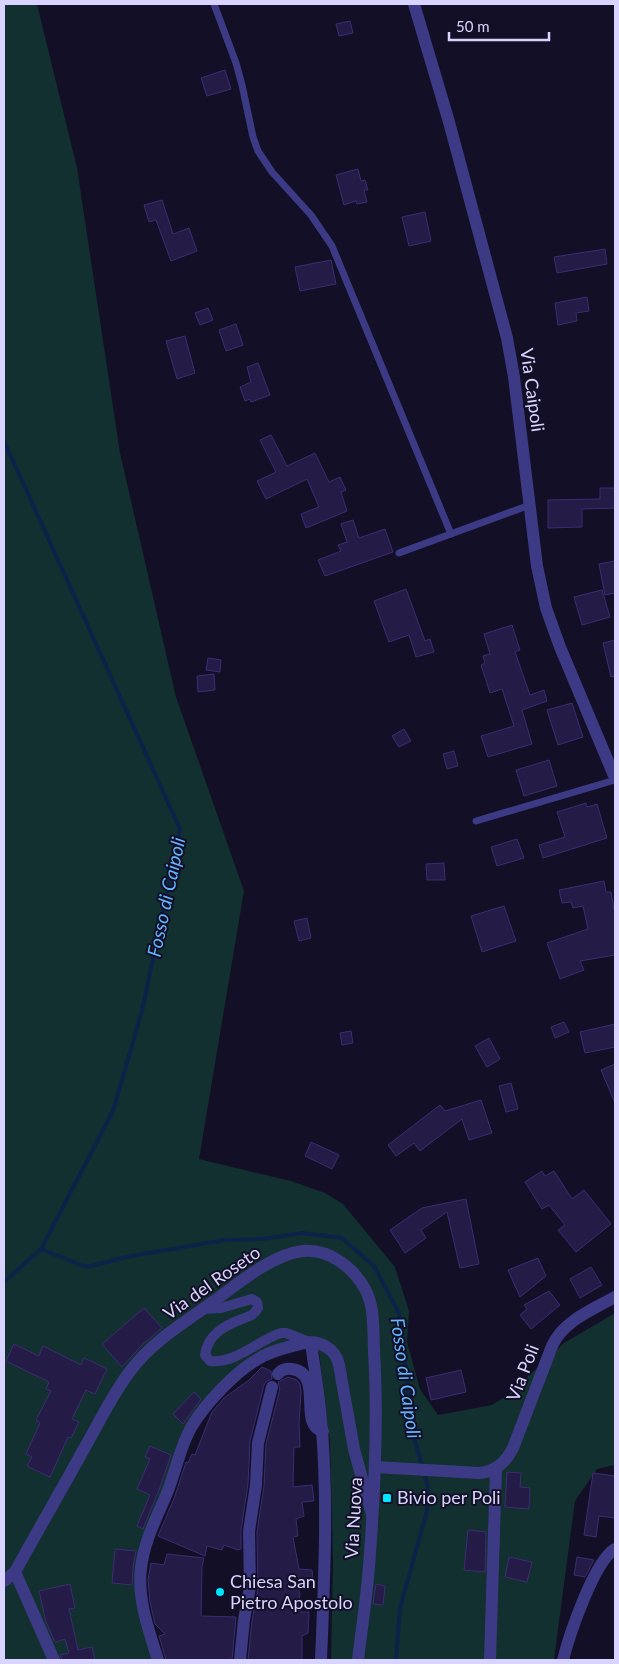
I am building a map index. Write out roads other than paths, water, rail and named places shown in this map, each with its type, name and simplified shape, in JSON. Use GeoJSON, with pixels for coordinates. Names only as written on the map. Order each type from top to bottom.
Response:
{"type":"FeatureCollection","features":[{"type":"Feature","properties":{"kind":"street","name":"Via Caipoli"},"geometry":{"type":"LineString","coordinates":[[414,4],[449,122],[507,338],[514,377],[537,566],[548,615],[615,779]]}},
{"type":"Feature","properties":{"kind":"street","name":"Via del Roseto"},"geometry":{"type":"LineString","coordinates":[[15,1572],[112,1399],[130,1371],[150,1348],[262,1268],[296,1252],[314,1251],[331,1256],[348,1268],[365,1290],[371,1308],[375,1378],[374,1467]]}},
{"type":"Feature","properties":{"kind":"street","name":"Via Poli"},"geometry":{"type":"LineString","coordinates":[[496,1469],[506,1460],[513,1448],[557,1336],[570,1324],[615,1297]]}},
{"type":"Feature","properties":{"kind":"street"},"geometry":{"type":"LineString","coordinates":[[203,1309],[221,1308],[252,1298],[257,1302],[258,1308],[254,1314],[229,1325],[214,1335],[207,1344],[205,1355],[210,1361],[216,1362],[228,1358],[281,1333],[286,1333],[328,1348],[338,1360],[354,1449],[372,1515]]}},
{"type":"Feature","properties":{"kind":"street"},"geometry":{"type":"LineString","coordinates":[[311,1343],[322,1432],[325,1572],[321,1660]]}},
{"type":"Feature","properties":{"kind":"street"},"geometry":{"type":"LineString","coordinates":[[158,1660],[140,1593],[141,1568],[144,1550],[191,1427],[223,1388],[257,1359],[277,1350],[311,1343]]}},
{"type":"Feature","properties":{"kind":"street"},"geometry":{"type":"LineString","coordinates":[[278,1374],[284,1369],[292,1369],[298,1371],[306,1378],[310,1388],[312,1422],[316,1429],[322,1432]]}},
{"type":"Feature","properties":{"kind":"street"},"geometry":{"type":"LineString","coordinates":[[240,1660],[244,1620],[250,1588],[250,1531],[256,1485],[258,1443],[272,1387]]}},
{"type":"Feature","properties":{"kind":"street"},"geometry":{"type":"LineString","coordinates":[[374,1467],[480,1473],[496,1469],[490,1660]]}},
{"type":"Feature","properties":{"kind":"street","name":"Via Nuova"},"geometry":{"type":"LineString","coordinates":[[358,1660],[370,1555],[374,1467]]}},
{"type":"Feature","properties":{"kind":"street"},"geometry":{"type":"LineString","coordinates":[[563,1660],[574,1624],[599,1567],[606,1556],[615,1549]]}},
{"type":"Feature","properties":{"kind":"street"},"geometry":{"type":"LineString","coordinates":[[4,1581],[15,1572],[54,1660]]}},
{"type":"Feature","properties":{"kind":"lane"},"geometry":{"type":"LineString","coordinates":[[214,4],[241,80],[255,144],[268,166],[307,210],[332,246],[451,534]]}},
{"type":"Feature","properties":{"kind":"lane"},"geometry":{"type":"LineString","coordinates":[[399,553],[530,505]]}},
{"type":"Feature","properties":{"kind":"lane"},"geometry":{"type":"LineString","coordinates":[[476,821],[615,779]]}},
{"type":"Feature","properties":{"kind":"waterway","name":"Fosso di Caipoli"},"geometry":{"type":"LineString","coordinates":[[4,441],[180,829],[142,1011],[113,1111],[41,1249],[86,1267],[131,1256],[225,1240],[262,1239],[303,1233],[342,1238],[374,1266],[399,1313],[412,1430],[428,1487],[427,1511],[400,1608],[396,1660]]}},
{"type":"Feature","properties":{"kind":"waterway","name":"Fosso di Caipoli"},"geometry":{"type":"LineString","coordinates":[[4,1282],[41,1249]]}},
{"type":"Feature","properties":{"kind":"place","name":"Bivio per Poli"},"geometry":{"type":"Point","coordinates":[387,1498]}},
{"type":"Feature","properties":{"kind":"place","name":"Chiesa San Pietro Apostolo"},"geometry":{"type":"Point","coordinates":[220,1592]}}]}
